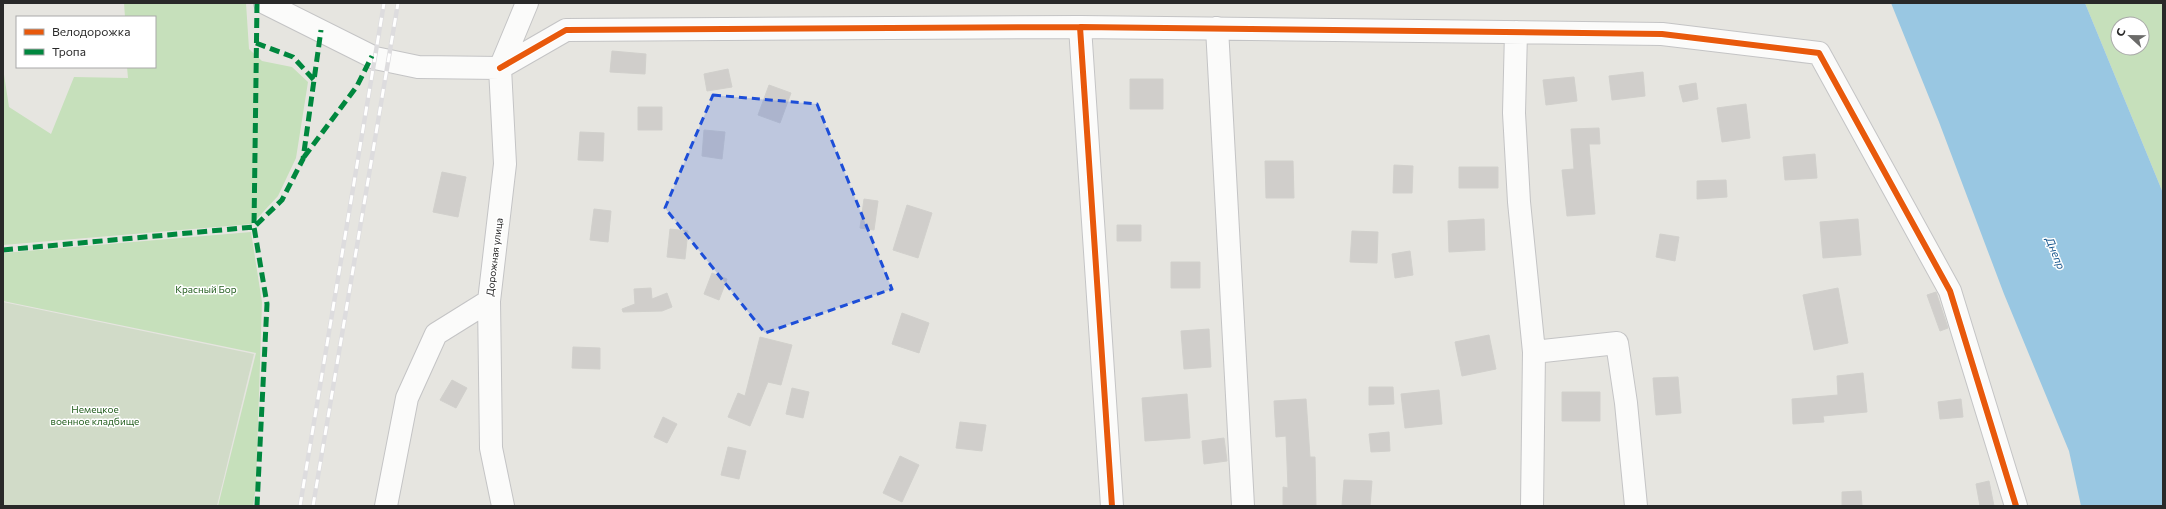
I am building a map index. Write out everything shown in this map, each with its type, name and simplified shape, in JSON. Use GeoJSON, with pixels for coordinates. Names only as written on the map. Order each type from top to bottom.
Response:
{"type":"FeatureCollection","features":[{"type":"Feature","properties":{"kind":"street"},"geometry":{"type":"LineString","coordinates":[[265,3],[375,58],[418,67],[500,68],[566,30],[1080,27],[1662,34],[1819,54],[1950,291],[2016,506]]}},
{"type":"Feature","properties":{"kind":"street"},"geometry":{"type":"LineString","coordinates":[[500,68],[527,3]]}},
{"type":"Feature","properties":{"kind":"street"},"geometry":{"type":"LineString","coordinates":[[1080,27],[1112,506]]}},
{"type":"Feature","properties":{"kind":"street"},"geometry":{"type":"LineString","coordinates":[[1217,28],[1243,506]]}},
{"type":"Feature","properties":{"kind":"street"},"geometry":{"type":"LineString","coordinates":[[1516,32],[1514,114],[1519,202],[1534,352],[1532,506]]}},
{"type":"Feature","properties":{"kind":"street","name":"Дорожная улица"},"geometry":{"type":"LineString","coordinates":[[386,506],[408,398],[436,334],[489,301],[505,164],[500,68]]}},
{"type":"Feature","properties":{"kind":"street"},"geometry":{"type":"LineString","coordinates":[[489,301],[491,448],[503,506]]}},
{"type":"Feature","properties":{"kind":"street"},"geometry":{"type":"LineString","coordinates":[[1534,352],[1617,343],[1626,403],[1636,506]]}},
{"type":"Feature","properties":{"kind":"highlighted area"},"geometry":{"type":"Polygon","coordinates":[[[713,95],[817,104],[892,289],[765,333],[665,208],[713,95]]]}},
{"type":"Feature","properties":{"kind":"green space"},"geometry":{"type":"Polygon","coordinates":[[[124,3],[246,3],[249,49],[262,61],[292,67],[308,82],[296,158],[278,196],[252,224],[3,245],[3,68],[9,107],[51,134],[74,77],[128,78],[127,68],[156,68],[156,16],[125,16],[124,3]]]}},
{"type":"Feature","properties":{"kind":"green space"},"geometry":{"type":"Polygon","coordinates":[[[2085,3],[2163,3],[2163,193],[2085,3]]]}},
{"type":"Feature","properties":{"kind":"green space","name":"Красный Бор"},"geometry":{"type":"Polygon","coordinates":[[[251,232],[262,302],[256,486],[253,506],[218,506],[256,353],[3,301],[3,253],[251,232]]]}},
{"type":"Feature","properties":{"kind":"green space","name":"Немецкое военное кладбище"},"geometry":{"type":"Polygon","coordinates":[[[3,302],[254,354],[217,506],[3,506],[3,302]]]}},
{"type":"Feature","properties":{"kind":"water","name":"Днепр"},"geometry":{"type":"Polygon","coordinates":[[[1891,3],[2085,3],[2163,193],[2163,506],[2081,506],[2069,451],[2004,294],[1939,122],[1891,3]]]}},
{"type":"Feature","properties":{"kind":"building"},"geometry":{"type":"Polygon","coordinates":[[[612,51],[646,54],[645,74],[610,72],[612,51]]]}},
{"type":"Feature","properties":{"kind":"building"},"geometry":{"type":"Polygon","coordinates":[[[728,69],[732,87],[707,91],[704,74],[728,69]]]}},
{"type":"Feature","properties":{"kind":"building"},"geometry":{"type":"Polygon","coordinates":[[[1643,72],[1645,96],[1612,100],[1609,76],[1643,72]]]}},
{"type":"Feature","properties":{"kind":"building"},"geometry":{"type":"Polygon","coordinates":[[[1574,77],[1577,101],[1546,105],[1543,80],[1574,77]]]}},
{"type":"Feature","properties":{"kind":"building"},"geometry":{"type":"Polygon","coordinates":[[[1130,79],[1163,79],[1163,109],[1130,109],[1130,79]]]}},
{"type":"Feature","properties":{"kind":"building"},"geometry":{"type":"Polygon","coordinates":[[[1696,83],[1698,99],[1683,102],[1679,86],[1696,83]]]}},
{"type":"Feature","properties":{"kind":"building"},"geometry":{"type":"Polygon","coordinates":[[[769,85],[791,93],[780,123],[758,115],[769,85]]]}},
{"type":"Feature","properties":{"kind":"building"},"geometry":{"type":"Polygon","coordinates":[[[1746,104],[1750,138],[1722,142],[1717,108],[1746,104]]]}},
{"type":"Feature","properties":{"kind":"building"},"geometry":{"type":"Polygon","coordinates":[[[638,107],[662,107],[662,130],[638,130],[638,107]]]}},
{"type":"Feature","properties":{"kind":"building"},"geometry":{"type":"Polygon","coordinates":[[[1599,128],[1600,144],[1589,144],[1595,214],[1567,216],[1562,170],[1574,169],[1571,129],[1599,128]]]}},
{"type":"Feature","properties":{"kind":"building"},"geometry":{"type":"Polygon","coordinates":[[[704,130],[725,132],[722,159],[702,156],[704,130]]]}},
{"type":"Feature","properties":{"kind":"building"},"geometry":{"type":"Polygon","coordinates":[[[580,132],[604,133],[603,161],[578,160],[580,132]]]}},
{"type":"Feature","properties":{"kind":"building"},"geometry":{"type":"Polygon","coordinates":[[[1815,154],[1817,178],[1785,180],[1783,157],[1815,154]]]}},
{"type":"Feature","properties":{"kind":"building"},"geometry":{"type":"Polygon","coordinates":[[[1265,161],[1293,161],[1294,198],[1266,198],[1265,161]]]}},
{"type":"Feature","properties":{"kind":"building"},"geometry":{"type":"Polygon","coordinates":[[[1394,165],[1413,166],[1412,193],[1393,193],[1394,165]]]}},
{"type":"Feature","properties":{"kind":"building"},"geometry":{"type":"Polygon","coordinates":[[[1459,167],[1498,167],[1498,188],[1459,188],[1459,167]]]}},
{"type":"Feature","properties":{"kind":"building"},"geometry":{"type":"Polygon","coordinates":[[[442,172],[466,177],[458,217],[433,212],[442,172]]]}},
{"type":"Feature","properties":{"kind":"building"},"geometry":{"type":"Polygon","coordinates":[[[1726,180],[1727,197],[1697,199],[1697,181],[1726,180]]]}},
{"type":"Feature","properties":{"kind":"building"},"geometry":{"type":"Polygon","coordinates":[[[864,199],[878,201],[874,230],[860,228],[864,199]]]}},
{"type":"Feature","properties":{"kind":"building"},"geometry":{"type":"Polygon","coordinates":[[[907,205],[932,213],[918,258],[893,250],[907,205]]]}},
{"type":"Feature","properties":{"kind":"building"},"geometry":{"type":"Polygon","coordinates":[[[594,209],[611,211],[608,242],[590,240],[594,209]]]}},
{"type":"Feature","properties":{"kind":"building"},"geometry":{"type":"Polygon","coordinates":[[[1484,219],[1485,250],[1449,252],[1448,221],[1484,219]]]}},
{"type":"Feature","properties":{"kind":"building"},"geometry":{"type":"Polygon","coordinates":[[[1858,219],[1861,255],[1823,258],[1820,222],[1858,219]]]}},
{"type":"Feature","properties":{"kind":"building"},"geometry":{"type":"Polygon","coordinates":[[[1117,225],[1141,225],[1141,241],[1117,241],[1117,225]]]}},
{"type":"Feature","properties":{"kind":"building"},"geometry":{"type":"Polygon","coordinates":[[[670,229],[688,231],[685,259],[667,257],[670,229]]]}},
{"type":"Feature","properties":{"kind":"building"},"geometry":{"type":"Polygon","coordinates":[[[1352,231],[1378,232],[1377,263],[1350,262],[1352,231]]]}},
{"type":"Feature","properties":{"kind":"building"},"geometry":{"type":"Polygon","coordinates":[[[1660,234],[1679,237],[1675,261],[1656,257],[1660,234]]]}},
{"type":"Feature","properties":{"kind":"building"},"geometry":{"type":"Polygon","coordinates":[[[1410,251],[1413,275],[1395,278],[1392,254],[1410,251]]]}},
{"type":"Feature","properties":{"kind":"building"},"geometry":{"type":"Polygon","coordinates":[[[1171,262],[1200,262],[1200,288],[1171,288],[1171,262]]]}},
{"type":"Feature","properties":{"kind":"building"},"geometry":{"type":"Polygon","coordinates":[[[712,273],[727,279],[719,300],[704,294],[712,273]]]}},
{"type":"Feature","properties":{"kind":"building"},"geometry":{"type":"Polygon","coordinates":[[[651,288],[652,299],[667,293],[672,307],[662,311],[623,312],[622,309],[635,304],[634,289],[651,288]]]}},
{"type":"Feature","properties":{"kind":"building"},"geometry":{"type":"Polygon","coordinates":[[[1838,288],[1848,343],[1814,350],[1803,295],[1838,288]]]}},
{"type":"Feature","properties":{"kind":"building"},"geometry":{"type":"Polygon","coordinates":[[[1936,292],[1948,328],[1940,331],[1927,295],[1936,292]]]}},
{"type":"Feature","properties":{"kind":"building"},"geometry":{"type":"Polygon","coordinates":[[[902,313],[929,323],[919,353],[892,344],[902,313]]]}},
{"type":"Feature","properties":{"kind":"building"},"geometry":{"type":"Polygon","coordinates":[[[1209,329],[1211,367],[1184,369],[1181,331],[1209,329]]]}},
{"type":"Feature","properties":{"kind":"building"},"geometry":{"type":"Polygon","coordinates":[[[1489,335],[1496,369],[1462,376],[1455,342],[1489,335]]]}},
{"type":"Feature","properties":{"kind":"building"},"geometry":{"type":"Polygon","coordinates":[[[760,337],[792,345],[781,385],[768,382],[750,426],[728,417],[738,393],[745,396],[760,337]]]}},
{"type":"Feature","properties":{"kind":"building"},"geometry":{"type":"Polygon","coordinates":[[[573,347],[600,348],[600,369],[572,368],[573,347]]]}},
{"type":"Feature","properties":{"kind":"building"},"geometry":{"type":"Polygon","coordinates":[[[1863,373],[1867,412],[1823,416],[1824,422],[1793,424],[1792,399],[1838,395],[1837,376],[1863,373]]]}},
{"type":"Feature","properties":{"kind":"building"},"geometry":{"type":"Polygon","coordinates":[[[1678,377],[1681,413],[1656,415],[1653,378],[1678,377]]]}},
{"type":"Feature","properties":{"kind":"building"},"geometry":{"type":"Polygon","coordinates":[[[452,380],[467,388],[456,408],[440,400],[452,380]]]}},
{"type":"Feature","properties":{"kind":"building"},"geometry":{"type":"Polygon","coordinates":[[[1369,387],[1393,387],[1394,404],[1369,405],[1369,387]]]}},
{"type":"Feature","properties":{"kind":"building"},"geometry":{"type":"Polygon","coordinates":[[[792,388],[809,392],[803,418],[786,414],[792,388]]]}},
{"type":"Feature","properties":{"kind":"building"},"geometry":{"type":"Polygon","coordinates":[[[1439,390],[1442,424],[1405,428],[1401,394],[1439,390]]]}},
{"type":"Feature","properties":{"kind":"building"},"geometry":{"type":"Polygon","coordinates":[[[1562,392],[1600,392],[1600,421],[1562,421],[1562,392]]]}},
{"type":"Feature","properties":{"kind":"building"},"geometry":{"type":"Polygon","coordinates":[[[1187,394],[1190,438],[1145,441],[1142,398],[1187,394]]]}},
{"type":"Feature","properties":{"kind":"building"},"geometry":{"type":"Polygon","coordinates":[[[1306,399],[1310,457],[1315,457],[1316,506],[1283,506],[1283,487],[1288,488],[1286,436],[1276,437],[1274,401],[1306,399]]]}},
{"type":"Feature","properties":{"kind":"building"},"geometry":{"type":"Polygon","coordinates":[[[1961,399],[1963,417],[1940,419],[1938,402],[1961,399]]]}},
{"type":"Feature","properties":{"kind":"building"},"geometry":{"type":"Polygon","coordinates":[[[663,417],[677,424],[667,443],[654,437],[663,417]]]}},
{"type":"Feature","properties":{"kind":"building"},"geometry":{"type":"Polygon","coordinates":[[[960,422],[986,425],[982,451],[956,448],[960,422]]]}},
{"type":"Feature","properties":{"kind":"building"},"geometry":{"type":"Polygon","coordinates":[[[1389,432],[1390,451],[1371,452],[1369,434],[1389,432]]]}},
{"type":"Feature","properties":{"kind":"building"},"geometry":{"type":"Polygon","coordinates":[[[1224,438],[1227,461],[1204,464],[1202,441],[1224,438]]]}},
{"type":"Feature","properties":{"kind":"building"},"geometry":{"type":"Polygon","coordinates":[[[728,447],[746,451],[739,479],[721,475],[728,447]]]}},
{"type":"Feature","properties":{"kind":"building"},"geometry":{"type":"Polygon","coordinates":[[[900,456],[919,465],[902,502],[883,493],[900,456]]]}},
{"type":"Feature","properties":{"kind":"building"},"geometry":{"type":"Polygon","coordinates":[[[1344,480],[1372,481],[1370,506],[1342,506],[1344,480]]]}},
{"type":"Feature","properties":{"kind":"building"},"geometry":{"type":"Polygon","coordinates":[[[1989,481],[1994,506],[1980,506],[1976,484],[1989,481]]]}},
{"type":"Feature","properties":{"kind":"building"},"geometry":{"type":"Polygon","coordinates":[[[1861,491],[1862,506],[1842,506],[1842,492],[1861,491]]]}},
{"type":"Feature","properties":{"kind":"railway"},"geometry":{"type":"LineString","coordinates":[[300,506],[384,3]]}},
{"type":"Feature","properties":{"kind":"railway"},"geometry":{"type":"LineString","coordinates":[[313,506],[398,3]]}},
{"type":"Feature","properties":{"kind":"marked path"},"geometry":{"type":"LineString","coordinates":[[257,3],[254,227],[267,304],[257,506]]}},
{"type":"Feature","properties":{"kind":"marked path"},"geometry":{"type":"LineString","coordinates":[[3,250],[254,227],[282,200],[303,159],[321,30]]}},
{"type":"Feature","properties":{"kind":"marked path"},"geometry":{"type":"LineString","coordinates":[[256,43],[293,57],[315,81]]}},
{"type":"Feature","properties":{"kind":"marked path"},"geometry":{"type":"LineString","coordinates":[[304,157],[357,86],[372,56]]}},
{"type":"Feature","properties":{"kind":"cycle path"},"geometry":{"type":"LineString","coordinates":[[1080,27],[1662,34],[1819,53],[1950,291],[2016,506]]}},
{"type":"Feature","properties":{"kind":"cycle path"},"geometry":{"type":"LineString","coordinates":[[500,68],[566,30],[1080,27],[1112,506]]}}]}
